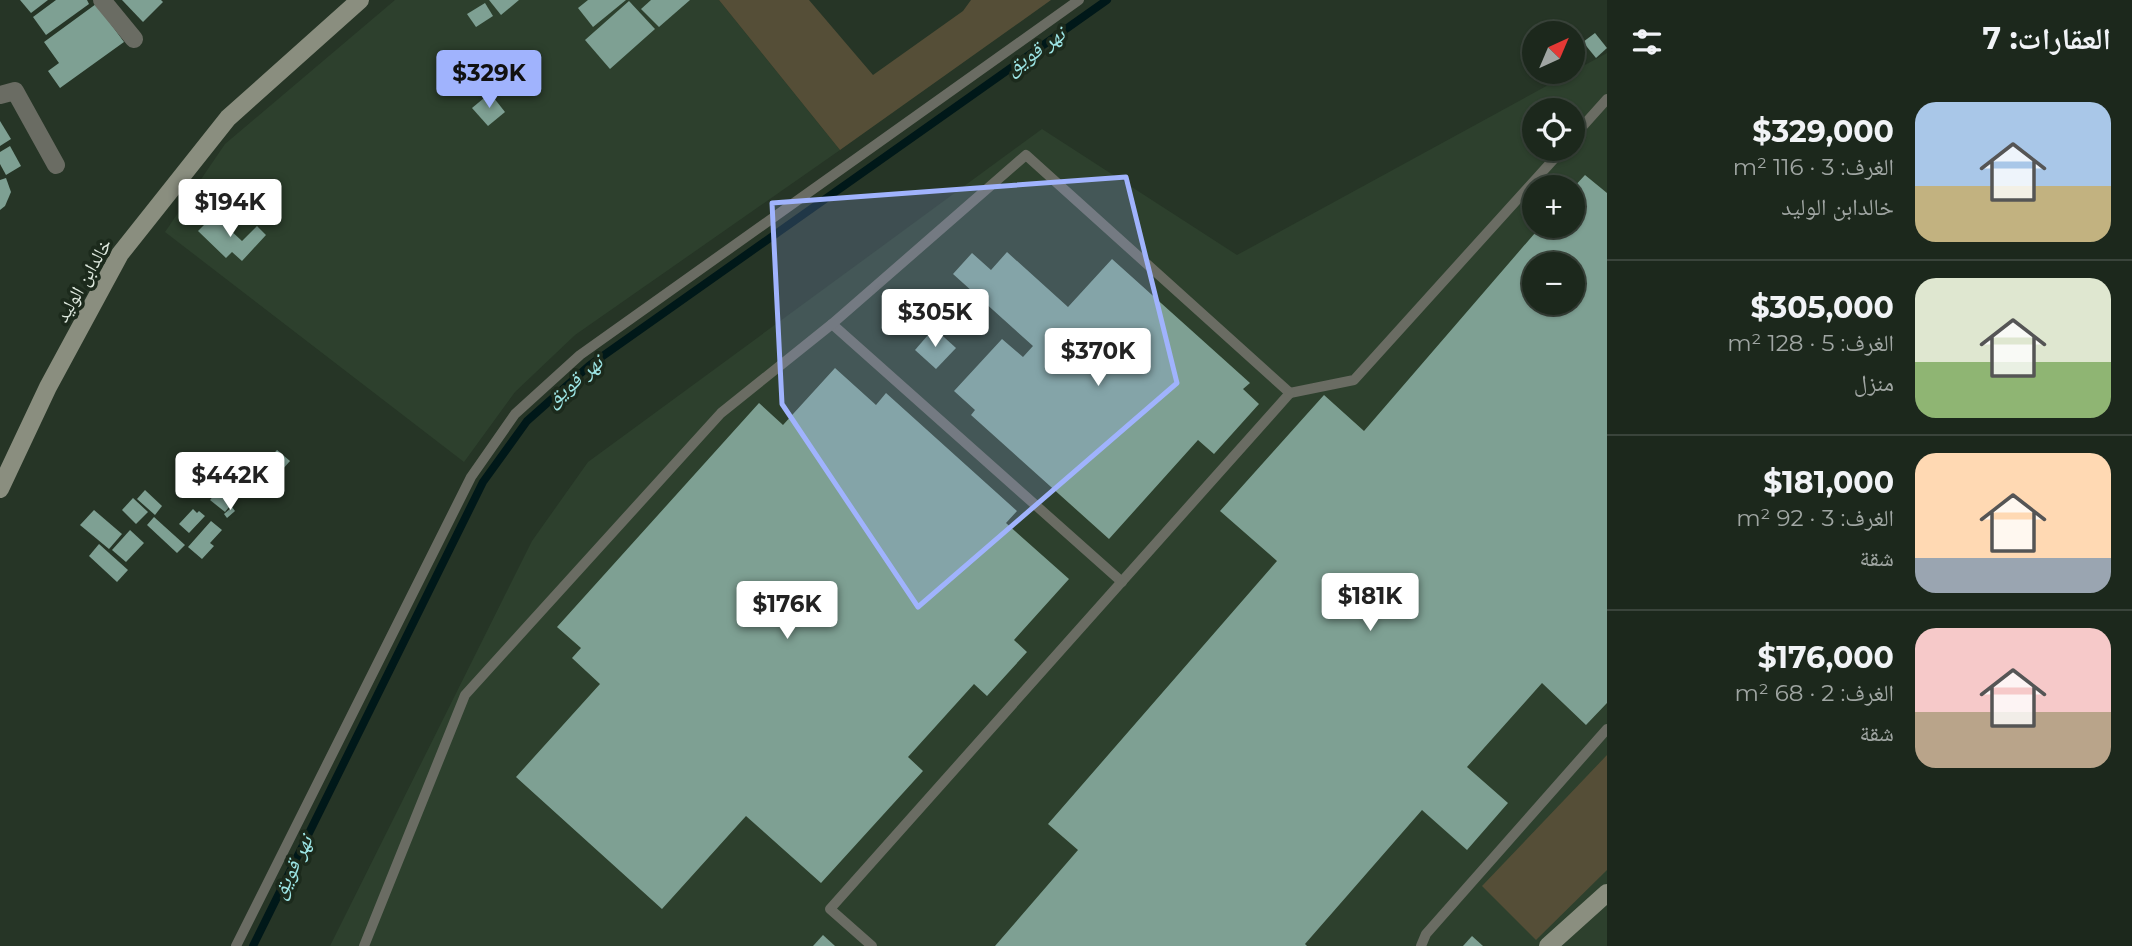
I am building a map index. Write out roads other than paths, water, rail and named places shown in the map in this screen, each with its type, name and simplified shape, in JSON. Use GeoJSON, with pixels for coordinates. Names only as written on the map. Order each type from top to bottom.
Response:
{"type":"FeatureCollection","features":[{"type":"Feature","properties":{"kind":"main road","name":"خالدابن الوليد"},"geometry":{"type":"LineString","coordinates":[[0,489],[48,387],[120,254],[228,118],[360,0]]}},
{"type":"Feature","properties":{"kind":"main road"},"geometry":{"type":"LineString","coordinates":[[1548,946],[1607,893]]}},
{"type":"Feature","properties":{"kind":"street"},"geometry":{"type":"LineString","coordinates":[[102,0],[134,39]]}},
{"type":"Feature","properties":{"kind":"street"},"geometry":{"type":"LineString","coordinates":[[0,94],[15,91],[56,166]]}},
{"type":"Feature","properties":{"kind":"lane"},"geometry":{"type":"LineString","coordinates":[[236,946],[471,477],[515,414],[580,355],[1079,0]]}},
{"type":"Feature","properties":{"kind":"lane"},"geometry":{"type":"LineString","coordinates":[[1585,124],[1607,99]]}},
{"type":"Feature","properties":{"kind":"lane"},"geometry":{"type":"LineString","coordinates":[[364,946],[465,695],[721,412],[832,324],[1026,155],[1290,393]]}},
{"type":"Feature","properties":{"kind":"lane"},"geometry":{"type":"LineString","coordinates":[[872,946],[830,909],[1290,393],[1354,380],[1552,161]]}},
{"type":"Feature","properties":{"kind":"lane"},"geometry":{"type":"LineString","coordinates":[[832,324],[1122,582]]}},
{"type":"Feature","properties":{"kind":"lane"},"geometry":{"type":"LineString","coordinates":[[1421,946],[1426,934],[1607,729]]}},
{"type":"Feature","properties":{"kind":"waterway","name":"نهر قويق"},"geometry":{"type":"LineString","coordinates":[[253,946],[483,482],[527,421],[590,365],[1107,0]]}}]}
